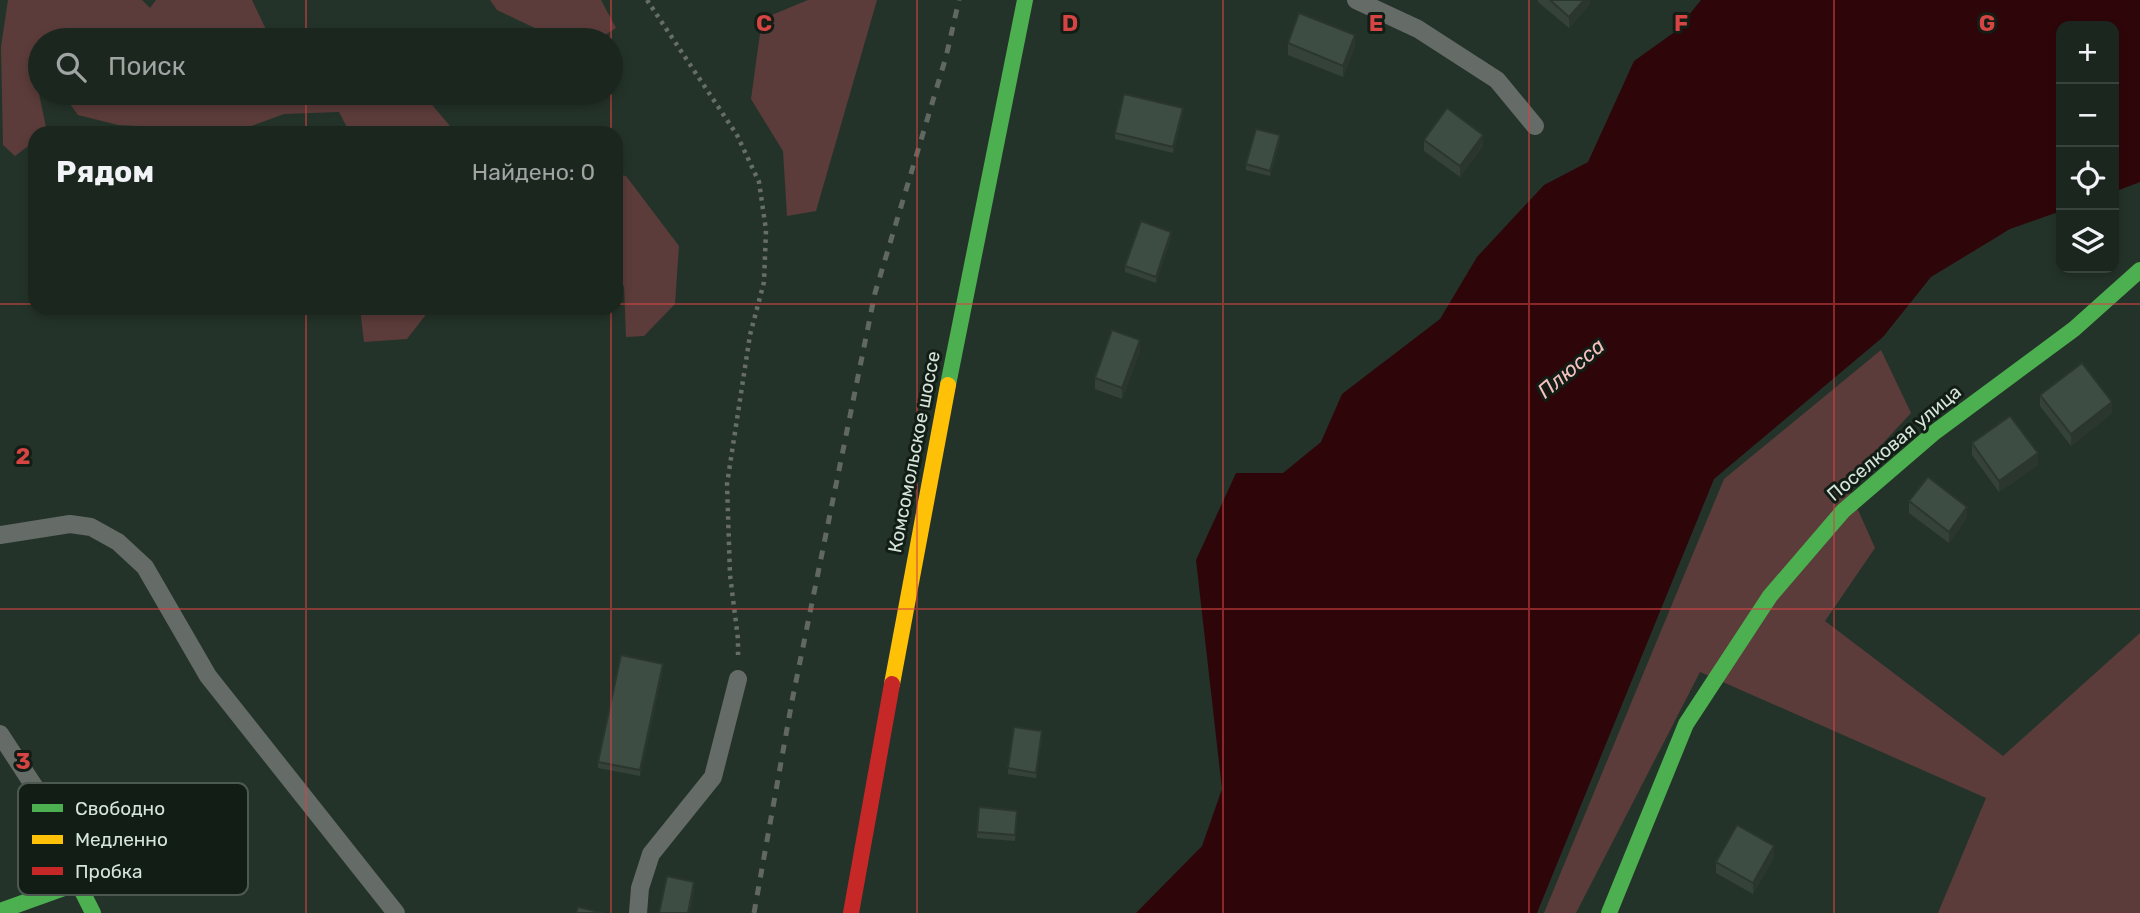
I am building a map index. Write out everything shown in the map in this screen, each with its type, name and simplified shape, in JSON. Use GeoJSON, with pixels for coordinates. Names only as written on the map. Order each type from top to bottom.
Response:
{"type":"FeatureCollection","features":[{"type":"Feature","properties":{"kind":"street","name":"Комсомольское шоссе"},"geometry":{"type":"LineString","coordinates":[[851,913],[938,433],[1024,0]]}},
{"type":"Feature","properties":{"kind":"street","name":"Поселковая улица"},"geometry":{"type":"LineString","coordinates":[[1609,913],[1686,724],[1770,596],[1843,511],[1935,432],[2074,329],[2140,270]]}},
{"type":"Feature","properties":{"kind":"street"},"geometry":{"type":"LineString","coordinates":[[0,911],[45,895]]}},
{"type":"Feature","properties":{"kind":"street"},"geometry":{"type":"LineString","coordinates":[[84,895],[93,913]]}},
{"type":"Feature","properties":{"kind":"lane"},"geometry":{"type":"LineString","coordinates":[[1356,0],[1418,29],[1497,80],[1535,126]]}},
{"type":"Feature","properties":{"kind":"lane"},"geometry":{"type":"LineString","coordinates":[[0,535],[70,524],[91,527],[118,542],[145,567],[208,676],[396,913]]}},
{"type":"Feature","properties":{"kind":"lane"},"geometry":{"type":"LineString","coordinates":[[638,913],[640,888],[651,855],[713,777],[738,679]]}},
{"type":"Feature","properties":{"kind":"lane"},"geometry":{"type":"LineString","coordinates":[[0,734],[32,783]]}},
{"type":"Feature","properties":{"kind":"path"},"geometry":{"type":"LineString","coordinates":[[647,0],[737,135],[759,182],[766,230],[764,282],[750,335],[727,484],[730,575],[738,639],[738,679]]}},
{"type":"Feature","properties":{"kind":"shaded area"},"geometry":{"type":"Polygon","coordinates":[[[8,0],[142,0],[150,8],[156,0],[252,0],[265,28],[28,28],[28,105],[41,105],[46,126],[28,126],[28,146],[15,156],[3,145],[1,47],[8,0]]]}},
{"type":"Feature","properties":{"kind":"shaded area"},"geometry":{"type":"Polygon","coordinates":[[[490,0],[601,0],[616,28],[535,28],[497,10],[490,0]]]}},
{"type":"Feature","properties":{"kind":"shaded area"},"geometry":{"type":"Polygon","coordinates":[[[808,0],[877,0],[816,211],[787,216],[783,151],[751,99],[762,19],[808,0]]]}},
{"type":"Feature","properties":{"kind":"shaded area"},"geometry":{"type":"Polygon","coordinates":[[[71,105],[433,105],[450,126],[346,126],[339,112],[284,114],[252,126],[118,125],[78,115],[71,105]]]}},
{"type":"Feature","properties":{"kind":"shaded area"},"geometry":{"type":"Polygon","coordinates":[[[623,175],[679,246],[675,304],[644,336],[626,337],[623,175]]]}},
{"type":"Feature","properties":{"kind":"shaded area"},"geometry":{"type":"Polygon","coordinates":[[[361,315],[426,315],[407,339],[364,342],[361,315]]]}},
{"type":"Feature","properties":{"kind":"shaded area"},"geometry":{"type":"Polygon","coordinates":[[[1881,350],[1911,413],[1846,483],[1875,548],[1825,621],[2003,756],[2140,633],[2140,913],[1938,913],[1986,798],[1700,672],[1576,913],[1544,913],[1724,479],[1881,350]]]}},
{"type":"Feature","properties":{"kind":"water","name":"Плюсса"},"geometry":{"type":"Polygon","coordinates":[[[1701,0],[2140,0],[2140,182],[2119,190],[2119,21],[2056,21],[2056,213],[2010,229],[1931,277],[1883,337],[1714,479],[1537,913],[1136,913],[1202,846],[1222,789],[1196,560],[1236,473],[1283,473],[1321,442],[1342,394],[1440,319],[1477,257],[1544,185],[1588,162],[1634,61],[1676,31],[1701,0]]]}},
{"type":"Feature","properties":{"kind":"building"},"geometry":{"type":"Polygon","coordinates":[[[1550,0],[1584,0],[1569,17],[1550,0]]]}},
{"type":"Feature","properties":{"kind":"building"},"geometry":{"type":"Polygon","coordinates":[[[1299,13],[1355,35],[1343,66],[1288,43],[1299,13]]]}},
{"type":"Feature","properties":{"kind":"building"},"geometry":{"type":"Polygon","coordinates":[[[1124,94],[1183,108],[1173,147],[1115,133],[1124,94]]]}},
{"type":"Feature","properties":{"kind":"building"},"geometry":{"type":"Polygon","coordinates":[[[1447,108],[1483,135],[1460,166],[1424,140],[1447,108]]]}},
{"type":"Feature","properties":{"kind":"building"},"geometry":{"type":"Polygon","coordinates":[[[1256,129],[1280,135],[1270,171],[1246,164],[1256,129]]]}},
{"type":"Feature","properties":{"kind":"building"},"geometry":{"type":"Polygon","coordinates":[[[1141,221],[1171,232],[1156,277],[1125,266],[1141,221]]]}},
{"type":"Feature","properties":{"kind":"building"},"geometry":{"type":"Polygon","coordinates":[[[1112,330],[1140,340],[1122,388],[1095,378],[1112,330]]]}},
{"type":"Feature","properties":{"kind":"building"},"geometry":{"type":"Polygon","coordinates":[[[2082,363],[2112,402],[2071,434],[2040,395],[2082,363]]]}},
{"type":"Feature","properties":{"kind":"building"},"geometry":{"type":"Polygon","coordinates":[[[2010,416],[2038,453],[1999,481],[1972,443],[2010,416]]]}},
{"type":"Feature","properties":{"kind":"building"},"geometry":{"type":"Polygon","coordinates":[[[1928,477],[1967,507],[1949,532],[1909,501],[1928,477]]]}},
{"type":"Feature","properties":{"kind":"building"},"geometry":{"type":"Polygon","coordinates":[[[621,655],[663,664],[640,770],[598,762],[621,655]]]}},
{"type":"Feature","properties":{"kind":"building"},"geometry":{"type":"Polygon","coordinates":[[[1014,727],[1042,731],[1036,773],[1008,768],[1014,727]]]}},
{"type":"Feature","properties":{"kind":"building"},"geometry":{"type":"Polygon","coordinates":[[[979,807],[1017,811],[1015,835],[977,832],[979,807]]]}},
{"type":"Feature","properties":{"kind":"building"},"geometry":{"type":"Polygon","coordinates":[[[1737,825],[1774,846],[1753,883],[1716,862],[1737,825]]]}},
{"type":"Feature","properties":{"kind":"building"},"geometry":{"type":"Polygon","coordinates":[[[667,876],[694,882],[688,913],[659,913],[667,876]]]}},
{"type":"Feature","properties":{"kind":"building"},"geometry":{"type":"Polygon","coordinates":[[[578,907],[603,913],[576,913],[578,907]]]}},
{"type":"Feature","properties":{"kind":"railway"},"geometry":{"type":"LineString","coordinates":[[754,913],[792,701],[875,293],[946,57],[959,0]]}},
{"type":"Feature","properties":{"kind":"traffic: fast"},"geometry":{"type":"LineString","coordinates":[[948,385],[1025,0]]}},
{"type":"Feature","properties":{"kind":"traffic: fast"},"geometry":{"type":"LineString","coordinates":[[1609,913],[1686,724],[1770,596],[1843,511],[1935,432],[2074,329],[2140,270]]}},
{"type":"Feature","properties":{"kind":"traffic: fast"},"geometry":{"type":"LineString","coordinates":[[0,911],[45,895]]}},
{"type":"Feature","properties":{"kind":"traffic: fast"},"geometry":{"type":"LineString","coordinates":[[84,895],[93,913]]}},
{"type":"Feature","properties":{"kind":"traffic: slow"},"geometry":{"type":"LineString","coordinates":[[892,684],[948,385]]}},
{"type":"Feature","properties":{"kind":"traffic: jam"},"geometry":{"type":"LineString","coordinates":[[851,913],[892,684]]}}]}
